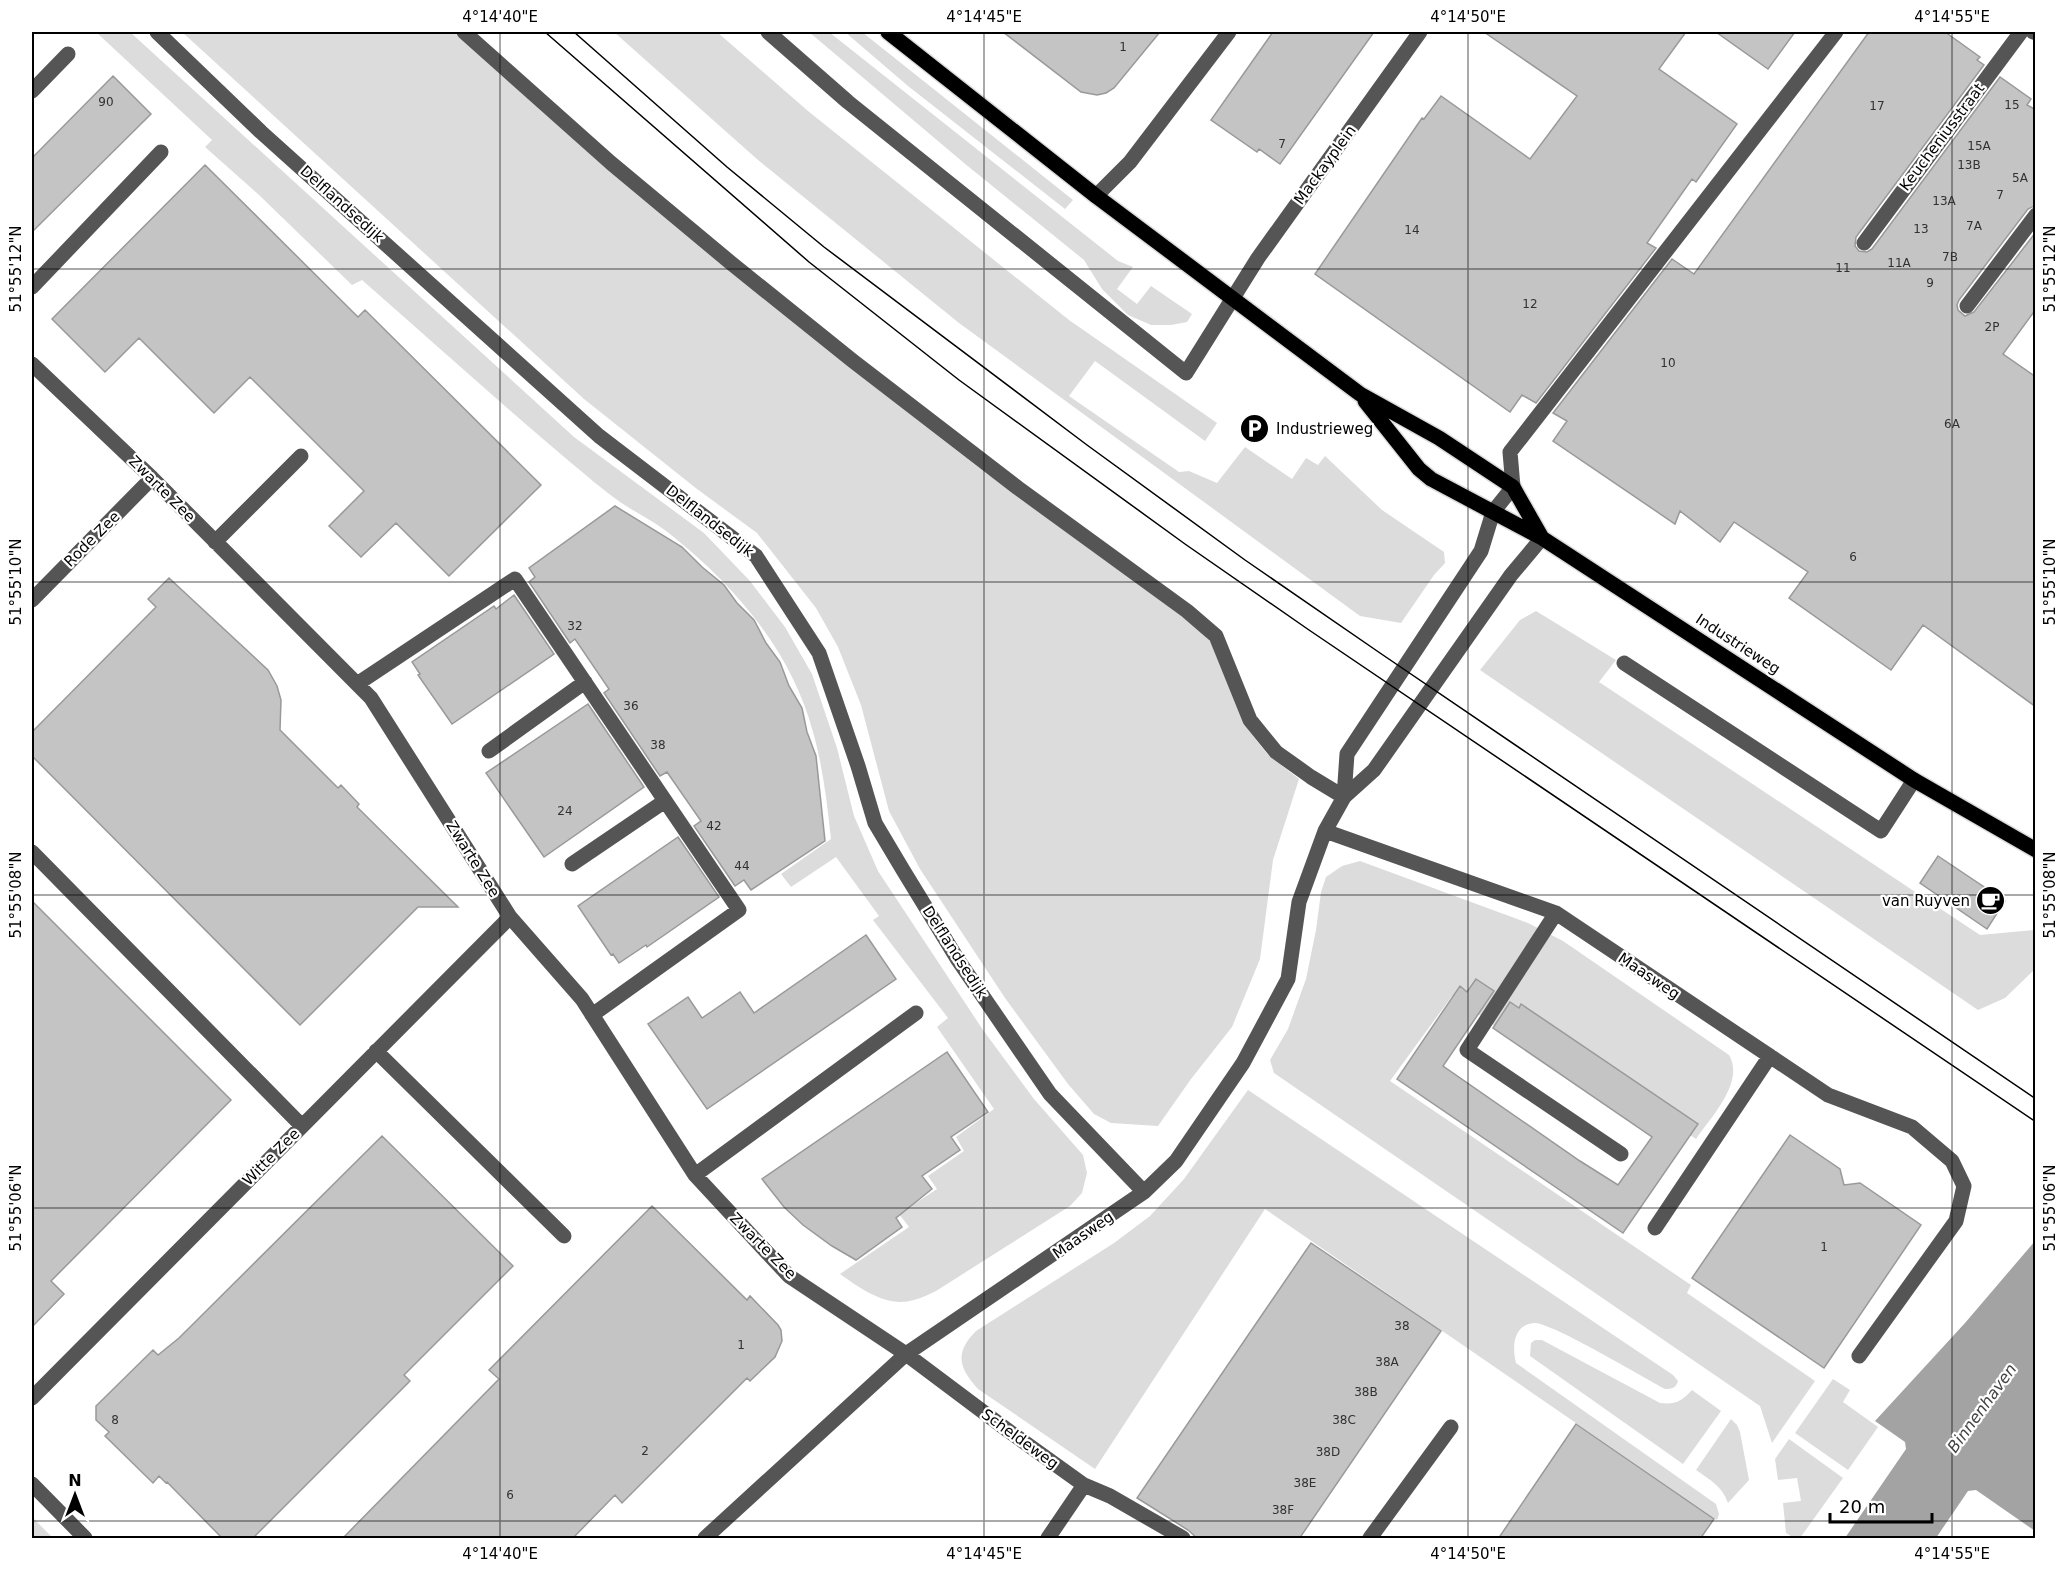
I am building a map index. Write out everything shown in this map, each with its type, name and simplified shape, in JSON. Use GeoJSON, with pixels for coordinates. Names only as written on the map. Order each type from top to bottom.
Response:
{"type":"FeatureCollection","features":[{"type":"Feature","properties":{"kind":"main road","name":"Industrieweg"},"geometry":{"type":"LineString","coordinates":[[888,32],[1096,196],[1360,394],[1439,438],[1513,487],[1542,538]]}},
{"type":"Feature","properties":{"kind":"main road","name":"Industrieweg"},"geometry":{"type":"LineString","coordinates":[[1360,394],[1419,469],[1431,479],[1542,538],[1914,780],[2036,850]]}},
{"type":"Feature","properties":{"kind":"street","name":"Delflandsedijk"},"geometry":{"type":"LineString","coordinates":[[157,32],[261,132],[599,436],[756,556],[819,653],[875,823],[903,870],[958,960],[1050,1094],[1144,1192]]}},
{"type":"Feature","properties":{"kind":"street"},"geometry":{"type":"LineString","coordinates":[[464,32],[611,163],[844,354],[1018,488],[1187,611],[1216,636],[1250,720],[1276,752],[1344,797]]}},
{"type":"Feature","properties":{"kind":"street","name":"Mackayplein"},"geometry":{"type":"LineString","coordinates":[[768,32],[848,102],[1186,373],[1258,258],[1420,32]]}},
{"type":"Feature","properties":{"kind":"street"},"geometry":{"type":"LineString","coordinates":[[1096,196],[1130,162],[1229,32]]}},
{"type":"Feature","properties":{"kind":"street"},"geometry":{"type":"LineString","coordinates":[[1513,487],[1510,452],[1836,32]]}},
{"type":"Feature","properties":{"kind":"street","name":"Keucheniusstraat"},"geometry":{"type":"LineString","coordinates":[[1864,243],[2021,32]]}},
{"type":"Feature","properties":{"kind":"street"},"geometry":{"type":"LineString","coordinates":[[32,91],[68,54]]}},
{"type":"Feature","properties":{"kind":"street"},"geometry":{"type":"LineString","coordinates":[[32,287],[162,152]]}},
{"type":"Feature","properties":{"kind":"street"},"geometry":{"type":"LineString","coordinates":[[1967,306],[2036,215]]}},
{"type":"Feature","properties":{"kind":"street","name":"Zwarte Zee"},"geometry":{"type":"LineString","coordinates":[[32,364],[152,478],[371,699],[510,916],[582,999],[695,1175],[789,1276],[906,1354]]}},
{"type":"Feature","properties":{"kind":"street"},"geometry":{"type":"LineString","coordinates":[[216,542],[301,456]]}},
{"type":"Feature","properties":{"kind":"street","name":"Rode Zee"},"geometry":{"type":"LineString","coordinates":[[32,600],[152,478]]}},
{"type":"Feature","properties":{"kind":"street","name":"Maasweg"},"geometry":{"type":"LineString","coordinates":[[1344,797],[1347,754],[1481,551],[1492,512],[1513,487]]}},
{"type":"Feature","properties":{"kind":"street","name":"Maasweg"},"geometry":{"type":"LineString","coordinates":[[705,1539],[906,1354],[1144,1192],[1176,1161],[1243,1062],[1288,979],[1299,902],[1325,831],[1344,797],[1374,770],[1511,574],[1542,538]]}},
{"type":"Feature","properties":{"kind":"street"},"geometry":{"type":"LineString","coordinates":[[357,684],[515,579],[739,910],[592,1015]]}},
{"type":"Feature","properties":{"kind":"street"},"geometry":{"type":"LineString","coordinates":[[1624,663],[1881,831],[1914,780]]}},
{"type":"Feature","properties":{"kind":"street"},"geometry":{"type":"LineString","coordinates":[[489,751],[585,682]]}},
{"type":"Feature","properties":{"kind":"street"},"geometry":{"type":"LineString","coordinates":[[572,864],[665,801]]}},
{"type":"Feature","properties":{"kind":"street","name":"Maasweg"},"geometry":{"type":"LineString","coordinates":[[1325,831],[1556,913],[1828,1095],[1912,1127],[1953,1161],[1964,1186],[1956,1221],[1859,1356]]}},
{"type":"Feature","properties":{"kind":"street"},"geometry":{"type":"LineString","coordinates":[[32,852],[302,1126]]}},
{"type":"Feature","properties":{"kind":"street"},"geometry":{"type":"LineString","coordinates":[[1556,913],[1467,1050],[1622,1154]]}},
{"type":"Feature","properties":{"kind":"street","name":"Witte Zee"},"geometry":{"type":"LineString","coordinates":[[32,1398],[510,916]]}},
{"type":"Feature","properties":{"kind":"street"},"geometry":{"type":"LineString","coordinates":[[695,1175],[916,1014]]}},
{"type":"Feature","properties":{"kind":"street"},"geometry":{"type":"LineString","coordinates":[[376,1051],[564,1236]]}},
{"type":"Feature","properties":{"kind":"street"},"geometry":{"type":"LineString","coordinates":[[1655,1228],[1770,1056]]}},
{"type":"Feature","properties":{"kind":"street","name":"Scheldeweg"},"geometry":{"type":"LineString","coordinates":[[906,1354],[1084,1485],[1110,1496],[1183,1539]]}},
{"type":"Feature","properties":{"kind":"street"},"geometry":{"type":"LineString","coordinates":[[1371,1539],[1451,1426]]}},
{"type":"Feature","properties":{"kind":"street"},"geometry":{"type":"LineString","coordinates":[[32,1484],[85,1539]]}},
{"type":"Feature","properties":{"kind":"street"},"geometry":{"type":"LineString","coordinates":[[1048,1539],[1084,1485]]}},
{"type":"Feature","properties":{"kind":"shaded area"},"geometry":{"type":"Polygon","coordinates":[[[96,32],[130,32],[574,437],[704,533],[750,581],[785,627],[812,674],[837,748],[854,816],[878,871],[983,1030],[1034,1099],[1083,1155],[1087,1173],[1082,1193],[1070,1206],[936,1291],[917,1299],[904,1302],[884,1299],[866,1291],[840,1274],[909,1227],[899,1214],[937,1189],[928,1176],[964,1151],[956,1137],[994,1109],[937,1027],[948,1018],[873,920],[879,916],[836,857],[791,887],[781,874],[831,839],[822,772],[813,732],[803,702],[775,647],[738,597],[694,554],[664,529],[620,502],[595,482],[362,280],[352,285],[258,194],[205,147],[212,140],[96,32]]]}},
{"type":"Feature","properties":{"kind":"shaded area"},"geometry":{"type":"Polygon","coordinates":[[[182,32],[454,32],[636,193],[875,387],[978,467],[1193,624],[1213,644],[1250,732],[1268,755],[1299,779],[1273,860],[1260,959],[1232,1027],[1158,1126],[1111,1123],[1094,1114],[1068,1084],[1005,998],[920,869],[889,811],[861,705],[838,647],[816,608],[757,533],[697,489],[584,399],[182,32]]]}},
{"type":"Feature","properties":{"kind":"shaded area"},"geometry":{"type":"Polygon","coordinates":[[[614,32],[717,32],[808,111],[1069,320],[1217,423],[1205,441],[1095,361],[1069,396],[1179,472],[1189,471],[1217,483],[1245,447],[1292,479],[1306,458],[1318,465],[1325,456],[1382,510],[1444,552],[1445,563],[1401,623],[1360,616],[959,323],[758,160],[614,32]]]}},
{"type":"Feature","properties":{"kind":"shaded area"},"geometry":{"type":"Polygon","coordinates":[[[809,32],[829,32],[1118,261],[1133,267],[1117,289],[1137,304],[1151,286],[1192,314],[1187,322],[1151,325],[1128,315],[1102,289],[1084,260],[964,163],[809,32]]]}},
{"type":"Feature","properties":{"kind":"shaded area"},"geometry":{"type":"Polygon","coordinates":[[[845,32],[862,32],[1073,200],[1065,209],[908,86],[845,32]]]}},
{"type":"Feature","properties":{"kind":"shaded area"},"geometry":{"type":"Polygon","coordinates":[[[1536,611],[1616,660],[1599,682],[1980,935],[2035,930],[2035,969],[2005,998],[1978,1010],[1480,670],[1520,620],[1536,611]]]}},
{"type":"Feature","properties":{"kind":"shaded area"},"geometry":{"type":"Polygon","coordinates":[[[1360,861],[1528,923],[1563,941],[1729,1055],[1733,1065],[1730,1088],[1696,1139],[1504,1014],[1495,1026],[1452,996],[1390,1081],[1691,1285],[1687,1293],[1815,1381],[1772,1443],[1760,1406],[1274,1073],[1270,1060],[1288,1029],[1306,979],[1321,892],[1326,877],[1342,866],[1360,861]]]}},
{"type":"Feature","properties":{"kind":"shaded area"},"geometry":{"type":"Polygon","coordinates":[[[1248,1090],[1673,1375],[1678,1381],[1676,1385],[1665,1389],[1559,1331],[1534,1323],[1518,1332],[1514,1344],[1516,1363],[1716,1504],[1719,1514],[1717,1520],[1265,1209],[1095,1469],[978,1389],[963,1367],[962,1360],[964,1346],[976,1331],[1114,1243],[1150,1216],[1184,1179],[1248,1090]]]}},
{"type":"Feature","properties":{"kind":"shaded area"},"geometry":{"type":"Polygon","coordinates":[[[1535,1340],[1542,1340],[1660,1403],[1678,1401],[1692,1390],[1721,1411],[1683,1464],[1530,1356],[1531,1343],[1535,1340]]]}},
{"type":"Feature","properties":{"kind":"shaded area"},"geometry":{"type":"Polygon","coordinates":[[[1833,1379],[1850,1390],[1843,1402],[1878,1427],[1848,1470],[1795,1433],[1833,1379]]]}},
{"type":"Feature","properties":{"kind":"shaded area"},"geometry":{"type":"Polygon","coordinates":[[[1731,1419],[1740,1432],[1749,1480],[1728,1503],[1719,1488],[1696,1470],[1731,1419]]]}},
{"type":"Feature","properties":{"kind":"shaded area"},"geometry":{"type":"Polygon","coordinates":[[[1789,1439],[1843,1478],[1800,1538],[1794,1538],[1786,1533],[1783,1503],[1801,1501],[1797,1478],[1778,1480],[1775,1459],[1789,1439]]]}},
{"type":"Feature","properties":{"kind":"shaded area"},"geometry":{"type":"Polygon","coordinates":[[[32,1517],[53,1538],[32,1538],[32,1517]]]}},
{"type":"Feature","properties":{"kind":"water","name":"Binnenhaven"},"geometry":{"type":"Polygon","coordinates":[[[2035,1241],[2035,1531],[1976,1490],[1968,1491],[1936,1538],[1845,1538],[1906,1449],[1905,1442],[1875,1421],[1965,1323],[2035,1241]]]}},
{"type":"Feature","properties":{"kind":"building"},"geometry":{"type":"Polygon","coordinates":[[[1003,32],[1160,32],[1114,88],[1097,95],[1081,92],[1003,32]]]}},
{"type":"Feature","properties":{"kind":"building"},"geometry":{"type":"Polygon","coordinates":[[[1273,32],[1374,32],[1280,164],[1259,149],[1257,152],[1211,120],[1273,32]]]}},
{"type":"Feature","properties":{"kind":"building"},"geometry":{"type":"Polygon","coordinates":[[[1484,32],[1686,32],[1659,69],[1737,124],[1696,182],[1692,179],[1647,243],[1656,248],[1536,403],[1522,395],[1510,412],[1315,274],[1422,118],[1424,119],[1441,96],[1530,159],[1577,96],[1484,32]]]}},
{"type":"Feature","properties":{"kind":"building"},"geometry":{"type":"Polygon","coordinates":[[[1716,32],[1795,32],[1768,69],[1716,32]]]}},
{"type":"Feature","properties":{"kind":"building"},"geometry":{"type":"Polygon","coordinates":[[[1869,32],[1945,32],[1980,57],[1977,60],[1984,65],[1856,237],[1855,246],[1859,251],[1867,252],[1872,249],[2000,77],[2031,99],[2027,105],[2036,110],[2036,205],[2028,209],[1957,305],[1958,310],[1965,316],[1974,312],[2036,232],[2036,309],[2003,354],[2036,377],[2036,707],[1923,625],[1891,670],[1789,598],[1808,572],[1734,522],[1720,542],[1680,511],[1675,524],[1553,441],[1567,421],[1553,413],[1672,259],[1694,274],[1869,32]]]}},
{"type":"Feature","properties":{"kind":"building"},"geometry":{"type":"Polygon","coordinates":[[[113,76],[151,114],[32,232],[32,158],[113,76]]]}},
{"type":"Feature","properties":{"kind":"building"},"geometry":{"type":"Polygon","coordinates":[[[205,165],[358,317],[365,310],[541,485],[449,576],[396,523],[361,557],[329,526],[364,491],[250,377],[214,413],[139,338],[105,372],[52,319],[205,165]]]}},
{"type":"Feature","properties":{"kind":"building"},"geometry":{"type":"Polygon","coordinates":[[[615,506],[682,547],[724,585],[737,603],[754,620],[766,643],[780,662],[789,686],[802,708],[807,732],[816,756],[825,841],[751,890],[744,880],[735,886],[694,826],[701,821],[667,772],[660,776],[604,693],[609,689],[575,639],[570,643],[529,582],[535,577],[529,568],[615,506]]]}},
{"type":"Feature","properties":{"kind":"building"},"geometry":{"type":"Polygon","coordinates":[[[169,578],[268,670],[277,686],[281,700],[280,730],[338,788],[341,785],[359,804],[357,807],[458,907],[418,907],[300,1025],[32,756],[32,732],[156,607],[148,599],[169,578]]]}},
{"type":"Feature","properties":{"kind":"building"},"geometry":{"type":"Polygon","coordinates":[[[514,595],[554,654],[452,724],[418,675],[420,674],[412,662],[494,606],[496,609],[514,595]]]}},
{"type":"Feature","properties":{"kind":"building"},"geometry":{"type":"Polygon","coordinates":[[[588,704],[644,787],[544,857],[486,773],[588,704]]]}},
{"type":"Feature","properties":{"kind":"building"},"geometry":{"type":"Polygon","coordinates":[[[678,837],[719,897],[647,947],[646,945],[619,963],[613,954],[611,955],[578,906],[678,837]]]}},
{"type":"Feature","properties":{"kind":"building"},"geometry":{"type":"Polygon","coordinates":[[[1938,856],[2005,901],[1987,929],[1920,883],[1938,856]]]}},
{"type":"Feature","properties":{"kind":"building"},"geometry":{"type":"Polygon","coordinates":[[[32,901],[231,1100],[51,1281],[64,1294],[32,1327],[32,901]]]}},
{"type":"Feature","properties":{"kind":"building"},"geometry":{"type":"Polygon","coordinates":[[[866,935],[896,979],[707,1109],[648,1024],[688,997],[702,1018],[740,992],[754,1013],[866,935]]]}},
{"type":"Feature","properties":{"kind":"building"},"geometry":{"type":"Polygon","coordinates":[[[1476,979],[1494,991],[1443,1066],[1580,1161],[1618,1185],[1652,1137],[1493,1028],[1510,1002],[1519,1008],[1521,1004],[1698,1124],[1623,1233],[1397,1079],[1460,986],[1467,992],[1476,979]]]}},
{"type":"Feature","properties":{"kind":"building"},"geometry":{"type":"Polygon","coordinates":[[[947,1052],[988,1112],[951,1137],[960,1150],[922,1176],[932,1189],[896,1218],[902,1227],[856,1260],[803,1225],[784,1207],[762,1179],[947,1052]]]}},
{"type":"Feature","properties":{"kind":"building"},"geometry":{"type":"Polygon","coordinates":[[[1790,1135],[1840,1169],[1844,1185],[1860,1183],[1921,1225],[1824,1368],[1692,1278],[1790,1135]]]}},
{"type":"Feature","properties":{"kind":"building"},"geometry":{"type":"Polygon","coordinates":[[[382,1136],[513,1266],[404,1375],[410,1381],[252,1539],[223,1539],[167,1482],[159,1476],[153,1483],[105,1436],[109,1432],[96,1420],[96,1406],[153,1350],[158,1355],[179,1338],[382,1136]]]}},
{"type":"Feature","properties":{"kind":"building"},"geometry":{"type":"Polygon","coordinates":[[[652,1206],[747,1300],[750,1296],[778,1325],[782,1341],[775,1357],[750,1381],[747,1378],[622,1503],[615,1495],[572,1539],[342,1539],[499,1379],[489,1370],[652,1206]]]}},
{"type":"Feature","properties":{"kind":"building"},"geometry":{"type":"Polygon","coordinates":[[[1311,1243],[1441,1331],[1299,1539],[1198,1539],[1188,1530],[1137,1498],[1311,1243]]]}},
{"type":"Feature","properties":{"kind":"building"},"geometry":{"type":"Polygon","coordinates":[[[1576,1424],[1714,1519],[1700,1539],[1498,1539],[1576,1424]]]}},
{"type":"Feature","properties":{"kind":"tram line"},"geometry":{"type":"LineString","coordinates":[[545,32],[809,262],[959,380],[1185,544],[1309,630],[2036,1122]]}},
{"type":"Feature","properties":{"kind":"tram line"},"geometry":{"type":"LineString","coordinates":[[574,32],[727,167],[824,247],[1087,445],[1245,560],[2036,1099]]}},
{"type":"Feature","properties":{"kind":"place","name":"Industrieweg"},"geometry":{"type":"Point","coordinates":[1255,429]}},
{"type":"Feature","properties":{"kind":"place","name":"van Ruyven"},"geometry":{"type":"Point","coordinates":[1991,901]}}]}
